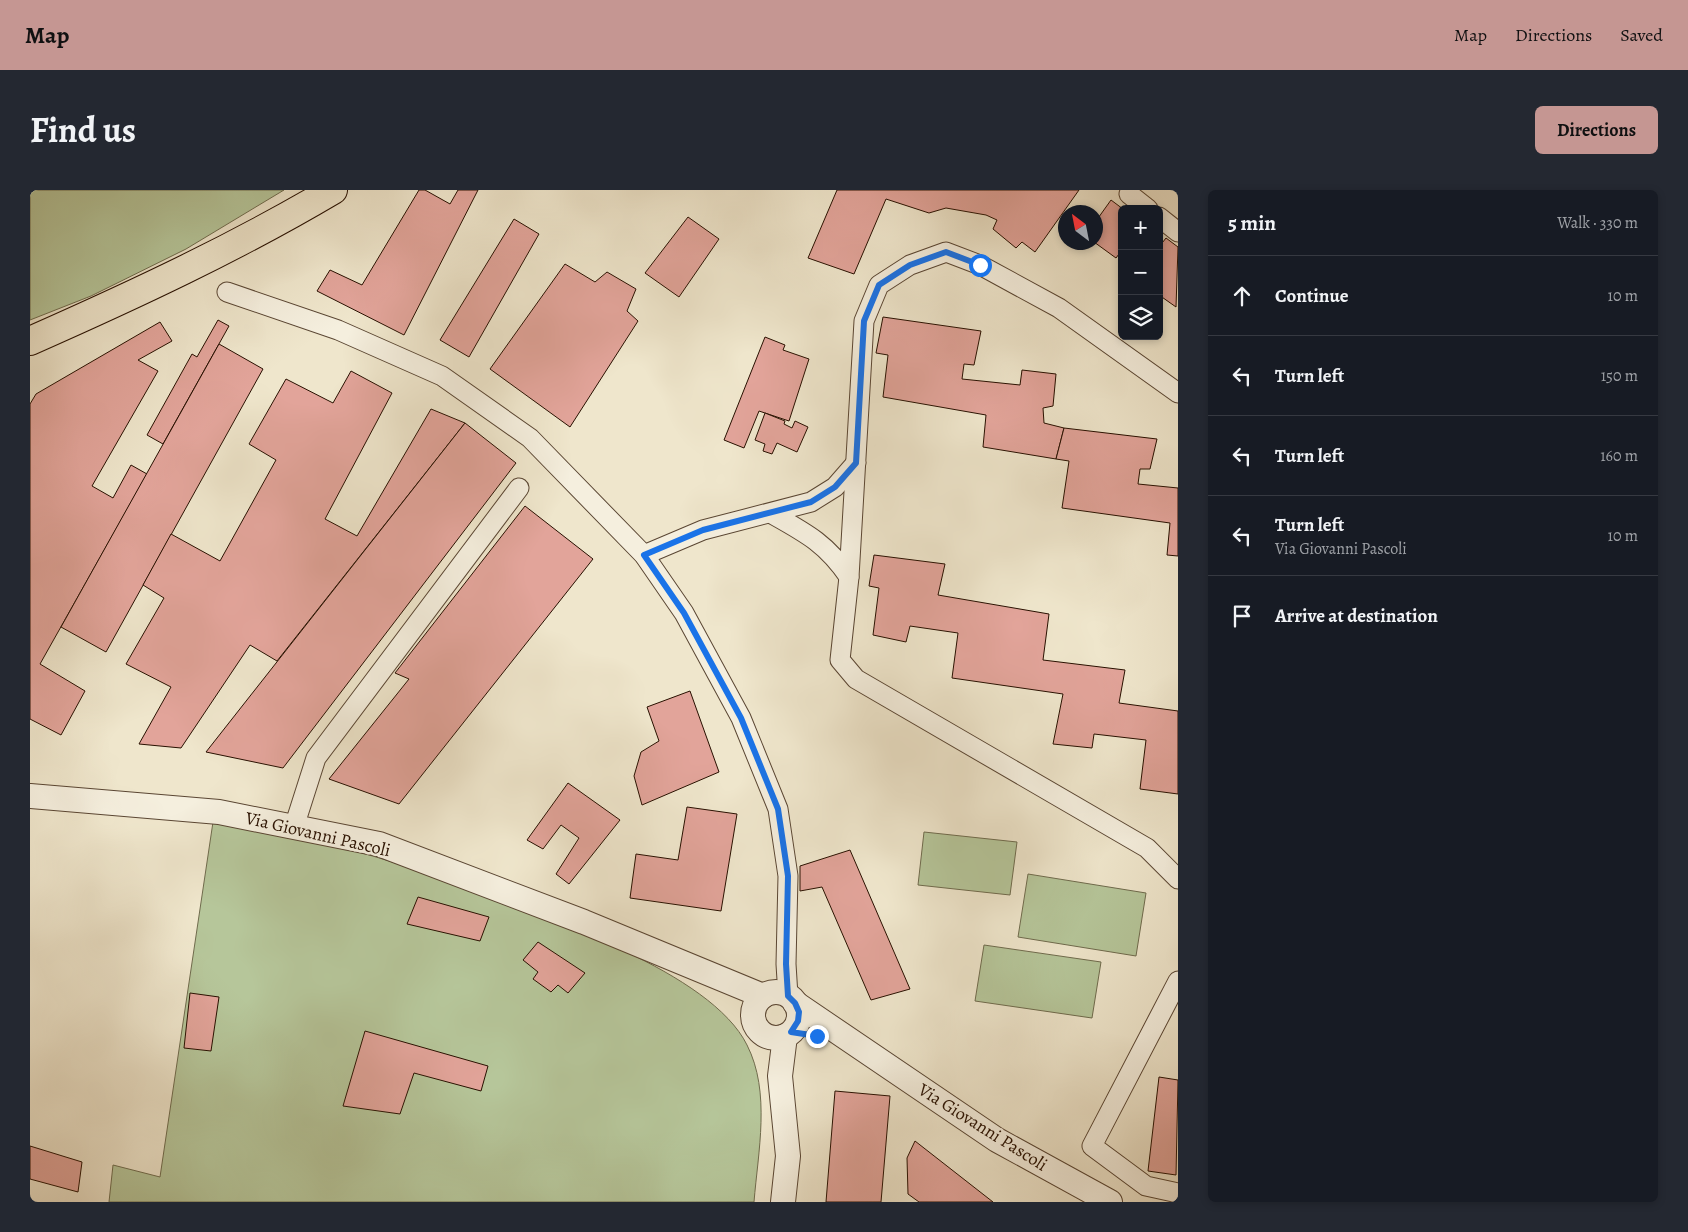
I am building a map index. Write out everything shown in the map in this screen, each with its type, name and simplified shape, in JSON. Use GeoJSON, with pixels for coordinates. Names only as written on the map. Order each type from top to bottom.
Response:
{"type":"FeatureCollection","features":[{"type":"Feature","properties":{"kind":"highway"},"geometry":{"type":"LineString","coordinates":[[30,341],[177,274],[263,231],[333,190]]}},
{"type":"Feature","properties":{"kind":"street"},"geometry":{"type":"LineString","coordinates":[[1129,194],[1143,205]]}},
{"type":"Feature","properties":{"kind":"street"},"geometry":{"type":"LineString","coordinates":[[1163,220],[1178,232]]}},
{"type":"Feature","properties":{"kind":"street"},"geometry":{"type":"LineString","coordinates":[[1178,393],[1059,308],[980,265],[946,252],[910,265],[879,285],[864,321],[849,577],[840,660],[856,679],[1147,848],[1178,880]]}},
{"type":"Feature","properties":{"kind":"street"},"geometry":{"type":"LineString","coordinates":[[227,292],[338,330],[442,376],[530,438],[644,555],[684,613],[736,709],[778,809],[788,876],[786,964],[776,1013],[788,1156],[783,1202]]}},
{"type":"Feature","properties":{"kind":"street"},"geometry":{"type":"LineString","coordinates":[[644,555],[703,530],[772,514],[811,502],[835,487],[856,463]]}},
{"type":"Feature","properties":{"kind":"street"},"geometry":{"type":"LineString","coordinates":[[294,827],[316,758],[519,488]]}},
{"type":"Feature","properties":{"kind":"street"},"geometry":{"type":"LineString","coordinates":[[772,514],[807,533],[834,555],[849,577]]}},
{"type":"Feature","properties":{"kind":"street","name":"Via Giovanni Pascoli"},"geometry":{"type":"LineString","coordinates":[[30,796],[219,812],[379,844],[584,922],[676,960],[776,1013],[858,1047],[997,1140],[1110,1202]]}},
{"type":"Feature","properties":{"kind":"street"},"geometry":{"type":"LineString","coordinates":[[1178,981],[1092,1146],[1146,1186],[1178,1193]]}},
{"type":"Feature","properties":{"kind":"green space"},"geometry":{"type":"Polygon","coordinates":[[[30,190],[284,190],[186,249],[91,296],[30,320],[30,190]]]}},
{"type":"Feature","properties":{"kind":"green space"},"geometry":{"type":"Polygon","coordinates":[[[213,822],[275,833],[356,851],[400,865],[582,932],[664,971],[699,994],[728,1019],[747,1045],[754,1063],[759,1082],[761,1122],[754,1202],[109,1202],[113,1165],[160,1177],[213,822]]]}},
{"type":"Feature","properties":{"kind":"green space"},"geometry":{"type":"Polygon","coordinates":[[[924,832],[1017,842],[1010,895],[918,885],[924,832]]]}},
{"type":"Feature","properties":{"kind":"green space"},"geometry":{"type":"Polygon","coordinates":[[[1028,874],[1146,893],[1136,956],[1018,937],[1028,874]]]}},
{"type":"Feature","properties":{"kind":"green space"},"geometry":{"type":"Polygon","coordinates":[[[984,945],[1101,962],[1092,1018],[975,1001],[984,945]]]}},
{"type":"Feature","properties":{"kind":"building"},"geometry":{"type":"Polygon","coordinates":[[[419,190],[425,190],[450,204],[458,190],[478,190],[404,335],[317,291],[330,270],[362,285],[419,190]]]}},
{"type":"Feature","properties":{"kind":"building"},"geometry":{"type":"Polygon","coordinates":[[[837,190],[1079,190],[1068,205],[1058,205],[1058,220],[1035,252],[1022,242],[1016,248],[993,229],[997,220],[986,215],[946,208],[929,213],[886,199],[854,274],[808,258],[837,190]]]}},
{"type":"Feature","properties":{"kind":"building"},"geometry":{"type":"Polygon","coordinates":[[[1111,200],[1118,205],[1118,255],[1116,258],[1103,249],[1103,211],[1111,200]]]}},
{"type":"Feature","properties":{"kind":"building"},"geometry":{"type":"Polygon","coordinates":[[[688,217],[719,239],[679,297],[645,273],[688,217]]]}},
{"type":"Feature","properties":{"kind":"building"},"geometry":{"type":"Polygon","coordinates":[[[514,219],[539,234],[469,357],[440,340],[514,219]]]}},
{"type":"Feature","properties":{"kind":"building"},"geometry":{"type":"Polygon","coordinates":[[[1166,238],[1178,247],[1176,307],[1163,298],[1163,242],[1166,238]]]}},
{"type":"Feature","properties":{"kind":"building"},"geometry":{"type":"Polygon","coordinates":[[[565,264],[595,282],[607,272],[636,289],[627,311],[638,321],[570,427],[490,369],[565,264]]]}},
{"type":"Feature","properties":{"kind":"building"},"geometry":{"type":"Polygon","coordinates":[[[883,317],[981,331],[974,365],[964,364],[962,379],[1020,385],[1022,370],[1056,374],[1053,406],[1043,408],[1044,423],[1064,428],[1056,459],[983,447],[986,415],[883,397],[888,355],[876,353],[883,317]]]}},
{"type":"Feature","properties":{"kind":"building"},"geometry":{"type":"Polygon","coordinates":[[[218,320],[229,326],[163,444],[147,435],[192,354],[197,357],[218,320]]]}},
{"type":"Feature","properties":{"kind":"building"},"geometry":{"type":"Polygon","coordinates":[[[160,322],[172,341],[138,360],[158,371],[92,486],[113,498],[131,465],[147,474],[40,664],[85,691],[61,735],[30,719],[30,404],[36,394],[160,322]]]}},
{"type":"Feature","properties":{"kind":"building"},"geometry":{"type":"Polygon","coordinates":[[[765,337],[785,345],[783,350],[809,359],[789,421],[759,411],[744,448],[724,440],[765,337]]]}},
{"type":"Feature","properties":{"kind":"building"},"geometry":{"type":"Polygon","coordinates":[[[219,344],[263,369],[106,652],[61,627],[219,344]]]}},
{"type":"Feature","properties":{"kind":"building"},"geometry":{"type":"Polygon","coordinates":[[[351,371],[392,393],[325,519],[357,536],[431,409],[465,423],[277,661],[250,645],[181,748],[139,744],[171,687],[126,664],[164,598],[143,585],[171,534],[220,561],[276,460],[249,444],[286,379],[333,403],[351,371]]]}},
{"type":"Feature","properties":{"kind":"building"},"geometry":{"type":"Polygon","coordinates":[[[765,413],[785,421],[784,424],[792,428],[795,421],[808,427],[797,452],[777,443],[772,454],[763,451],[765,444],[755,440],[765,413]]]}},
{"type":"Feature","properties":{"kind":"building"},"geometry":{"type":"Polygon","coordinates":[[[465,423],[516,463],[283,768],[206,752],[465,423]]]}},
{"type":"Feature","properties":{"kind":"building"},"geometry":{"type":"Polygon","coordinates":[[[1064,428],[1157,439],[1150,469],[1140,469],[1138,484],[1178,488],[1178,556],[1167,555],[1170,523],[1062,508],[1069,461],[1056,459],[1064,428]]]}},
{"type":"Feature","properties":{"kind":"building"},"geometry":{"type":"Polygon","coordinates":[[[525,506],[593,559],[399,804],[329,779],[409,679],[395,673],[525,506]]]}},
{"type":"Feature","properties":{"kind":"building"},"geometry":{"type":"Polygon","coordinates":[[[874,555],[945,564],[938,595],[1049,614],[1043,660],[1125,670],[1119,703],[1178,711],[1178,794],[1140,789],[1146,740],[1094,734],[1092,748],[1053,744],[1063,694],[952,678],[958,633],[910,626],[906,642],[873,635],[879,588],[869,586],[874,555]]]}},
{"type":"Feature","properties":{"kind":"building"},"geometry":{"type":"Polygon","coordinates":[[[690,691],[719,772],[642,805],[634,776],[641,752],[659,741],[647,707],[690,691]]]}},
{"type":"Feature","properties":{"kind":"building"},"geometry":{"type":"Polygon","coordinates":[[[568,783],[620,820],[569,884],[556,874],[579,838],[561,825],[543,849],[527,840],[568,783]]]}},
{"type":"Feature","properties":{"kind":"building"},"geometry":{"type":"Polygon","coordinates":[[[687,807],[737,814],[721,911],[630,898],[636,854],[678,860],[687,807]]]}},
{"type":"Feature","properties":{"kind":"building"},"geometry":{"type":"Polygon","coordinates":[[[850,850],[910,989],[871,1000],[822,887],[800,891],[800,866],[850,850]]]}},
{"type":"Feature","properties":{"kind":"building"},"geometry":{"type":"Polygon","coordinates":[[[418,897],[489,917],[480,941],[407,924],[418,897]]]}},
{"type":"Feature","properties":{"kind":"building"},"geometry":{"type":"Polygon","coordinates":[[[538,942],[585,973],[568,993],[558,985],[551,992],[533,979],[538,972],[523,960],[538,942]]]}},
{"type":"Feature","properties":{"kind":"building"},"geometry":{"type":"Polygon","coordinates":[[[190,993],[219,997],[211,1051],[184,1048],[190,993]]]}},
{"type":"Feature","properties":{"kind":"building"},"geometry":{"type":"Polygon","coordinates":[[[365,1031],[488,1066],[481,1091],[414,1073],[400,1114],[343,1106],[365,1031]]]}},
{"type":"Feature","properties":{"kind":"building"},"geometry":{"type":"Polygon","coordinates":[[[1159,1077],[1178,1080],[1176,1175],[1148,1171],[1159,1077]]]}},
{"type":"Feature","properties":{"kind":"building"},"geometry":{"type":"Polygon","coordinates":[[[835,1091],[890,1096],[881,1202],[826,1202],[835,1091]]]}},
{"type":"Feature","properties":{"kind":"building"},"geometry":{"type":"Polygon","coordinates":[[[915,1141],[993,1202],[919,1202],[908,1194],[907,1158],[915,1141]]]}},
{"type":"Feature","properties":{"kind":"building"},"geometry":{"type":"Polygon","coordinates":[[[30,1146],[82,1162],[78,1192],[30,1179],[30,1146]]]}},
{"type":"Feature","properties":{"kind":"route"},"geometry":{"type":"LineString","coordinates":[[817,1036],[791,1032],[798,1021],[799,1012],[795,1003],[788,996],[786,964],[788,876],[778,809],[741,718],[684,613],[644,555],[703,530],[772,514],[811,502],[835,487],[856,463],[864,321],[879,285],[910,265],[946,252],[980,265]]}}]}
